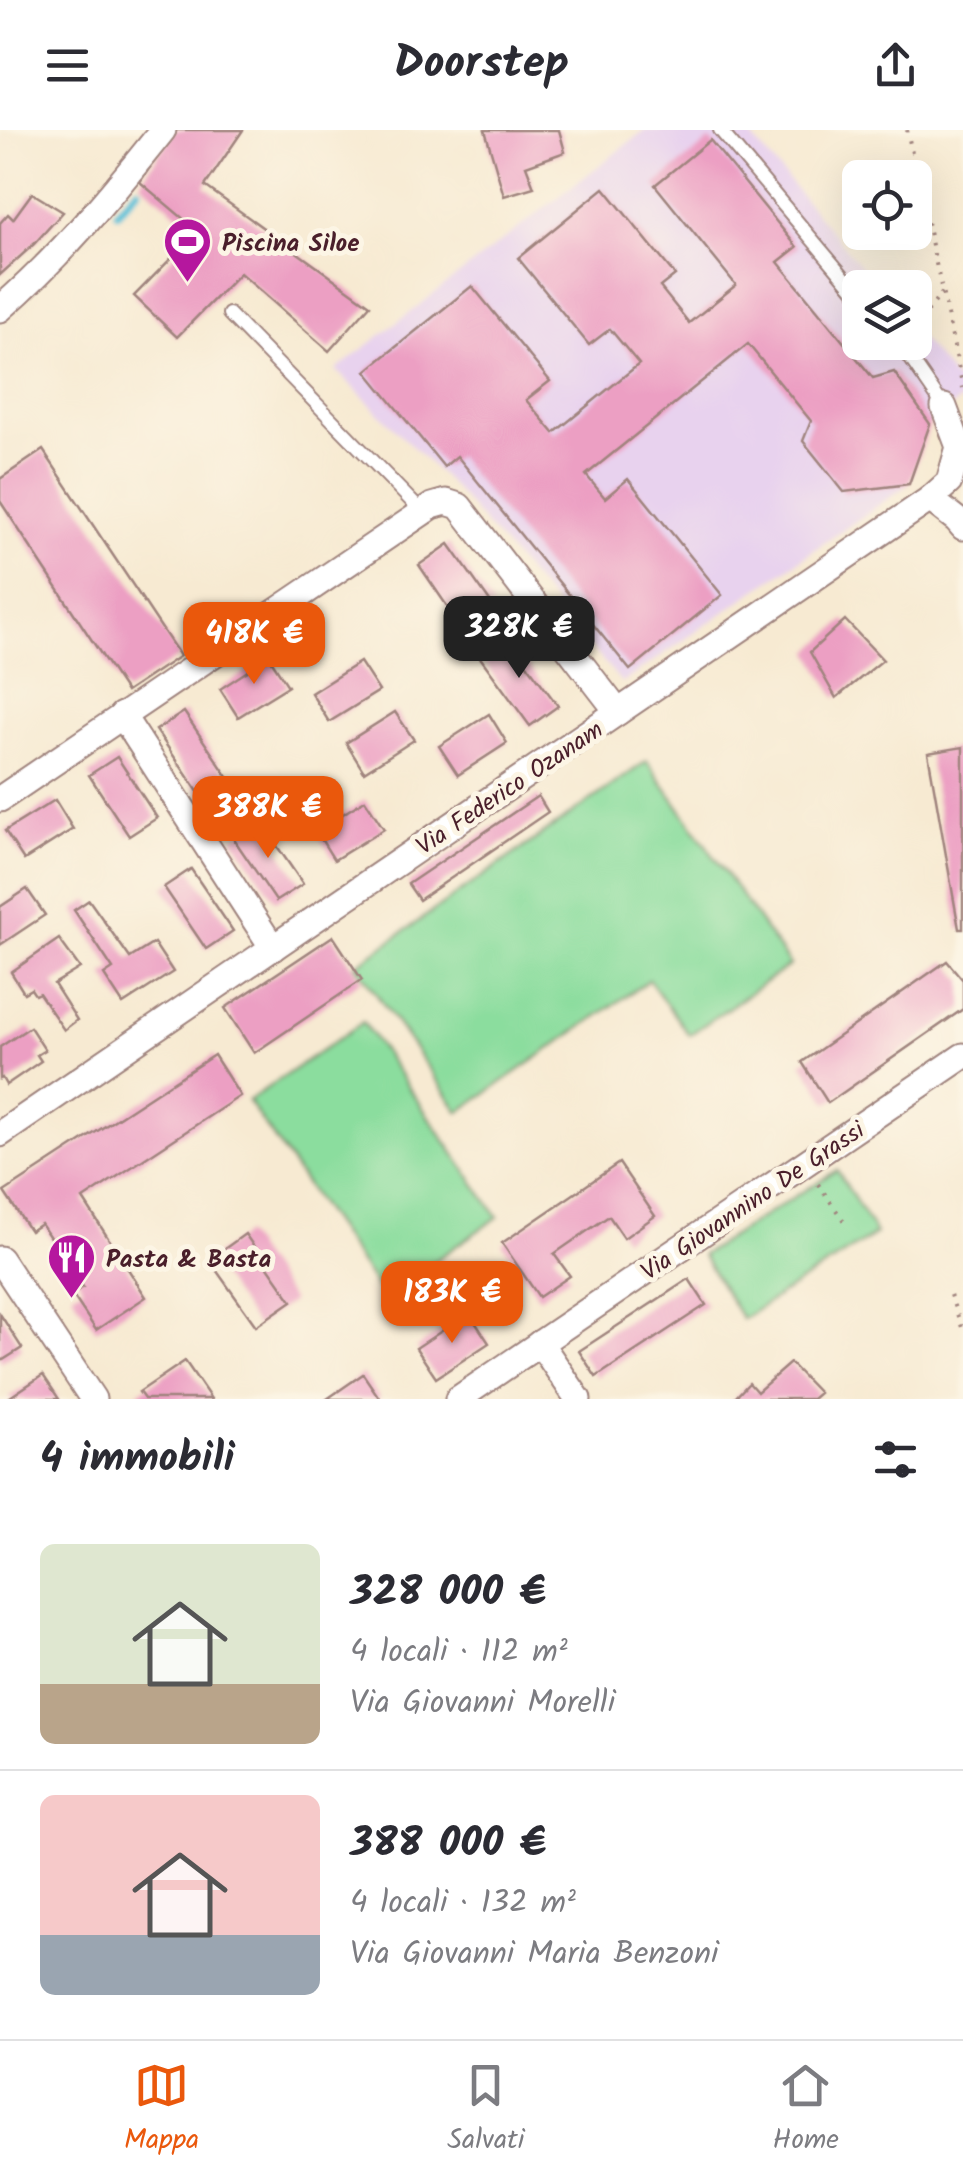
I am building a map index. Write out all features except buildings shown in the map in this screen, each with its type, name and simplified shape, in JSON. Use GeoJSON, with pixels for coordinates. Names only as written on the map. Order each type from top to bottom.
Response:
{"type":"FeatureCollection","features":[{"type":"Feature","properties":{"kind":"street"},"geometry":{"type":"LineString","coordinates":[[0,309],[89,220],[163,130]]}},
{"type":"Feature","properties":{"kind":"street","name":"Via Federico Ozanam"},"geometry":{"type":"LineString","coordinates":[[0,1134],[930,499],[949,482],[960,447],[944,406]]}},
{"type":"Feature","properties":{"kind":"street"},"geometry":{"type":"LineString","coordinates":[[930,499],[963,528]]}},
{"type":"Feature","properties":{"kind":"street"},"geometry":{"type":"LineString","coordinates":[[0,799],[441,503],[460,506],[618,712]]}},
{"type":"Feature","properties":{"kind":"street"},"geometry":{"type":"LineString","coordinates":[[122,716],[273,948]]}},
{"type":"Feature","properties":{"kind":"street","name":"Via Giovannino De Grassi"},"geometry":{"type":"LineString","coordinates":[[458,1399],[963,1056]]}},
{"type":"Feature","properties":{"kind":"street"},"geometry":{"type":"LineString","coordinates":[[0,1260],[94,1399]]}},
{"type":"Feature","properties":{"kind":"street"},"geometry":{"type":"LineString","coordinates":[[540,1343],[578,1399]]}},
{"type":"Feature","properties":{"kind":"lane"},"geometry":{"type":"LineString","coordinates":[[720,130],[842,275]]}},
{"type":"Feature","properties":{"kind":"lane"},"geometry":{"type":"LineString","coordinates":[[229,314],[423,513]]}},
{"type":"Feature","properties":{"kind":"lane"},"geometry":{"type":"LineString","coordinates":[[912,360],[944,406]]}},
{"type":"Feature","properties":{"kind":"path"},"geometry":{"type":"LineString","coordinates":[[906,130],[963,388]]}},
{"type":"Feature","properties":{"kind":"path"},"geometry":{"type":"LineString","coordinates":[[932,306],[942,293]]}},
{"type":"Feature","properties":{"kind":"path"},"geometry":{"type":"LineString","coordinates":[[804,1164],[848,1227]]}},
{"type":"Feature","properties":{"kind":"path"},"geometry":{"type":"LineString","coordinates":[[950,1295],[963,1330]]}},
{"type":"Feature","properties":{"kind":"shaded area"},"geometry":{"type":"Polygon","coordinates":[[[645,130],[746,130],[842,244],[842,250],[847,250],[864,270],[842,270],[842,360],[932,360],[932,352],[963,389],[963,398],[930,424],[909,484],[622,683],[454,488],[336,370],[645,130]]]}},
{"type":"Feature","properties":{"kind":"green space"},"geometry":{"type":"Polygon","coordinates":[[[647,761],[790,965],[689,1035],[649,980],[459,1112],[356,965],[647,761]]]}},
{"type":"Feature","properties":{"kind":"green space"},"geometry":{"type":"Polygon","coordinates":[[[363,1022],[498,1217],[383,1296],[248,1101],[363,1022]]]}},
{"type":"Feature","properties":{"kind":"green space"},"geometry":{"type":"Polygon","coordinates":[[[837,1170],[876,1234],[742,1319],[702,1255],[837,1170]]]}},
{"type":"Feature","properties":{"kind":"waterway"},"geometry":{"type":"LineString","coordinates":[[117,212],[138,189]]}},
{"type":"Feature","properties":{"kind":"place","name":"Piscina Siloe"},"geometry":{"type":"Point","coordinates":[187,284]}},
{"type":"Feature","properties":{"kind":"place","name":"Pasta & Basta"},"geometry":{"type":"Point","coordinates":[71,1300]}}]}
